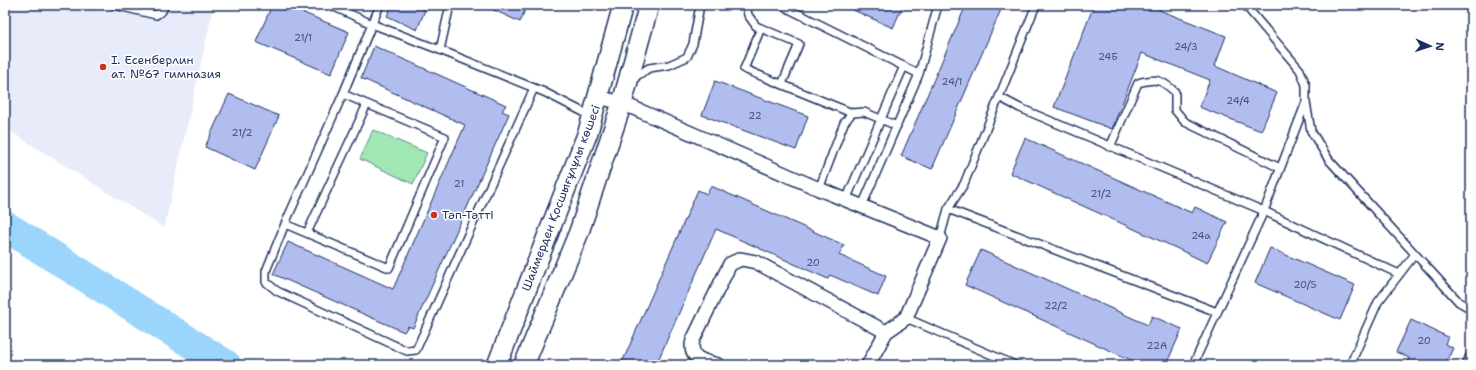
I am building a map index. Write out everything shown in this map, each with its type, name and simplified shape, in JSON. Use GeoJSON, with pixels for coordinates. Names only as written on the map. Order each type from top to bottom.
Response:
{"type":"FeatureCollection","features":[{"type":"Feature","properties":{"kind":"main road","name":"Шаймерден Қосшығұлұлы көшесі"},"geometry":{"type":"LineString","coordinates":[[497,365],[593,117],[622,5]]}},
{"type":"Feature","properties":{"kind":"main road","name":"Шаймерден Қосшығұлұлы көшесі"},"geometry":{"type":"LineString","coordinates":[[524,365],[579,232],[622,104],[649,5]]}},
{"type":"Feature","properties":{"kind":"street"},"geometry":{"type":"LineString","coordinates":[[598,97],[622,104],[819,189],[940,238],[906,318],[886,332],[868,365]]}},
{"type":"Feature","properties":{"kind":"street"},"geometry":{"type":"LineString","coordinates":[[718,365],[696,357],[692,352],[692,340],[730,264],[741,259],[756,262],[886,332]]}},
{"type":"Feature","properties":{"kind":"lane"},"geometry":{"type":"LineString","coordinates":[[114,5],[156,15],[162,11],[165,5]]}},
{"type":"Feature","properties":{"kind":"lane"},"geometry":{"type":"LineString","coordinates":[[330,5],[372,24],[544,92],[593,117]]}},
{"type":"Feature","properties":{"kind":"lane"},"geometry":{"type":"LineString","coordinates":[[380,5],[343,94],[285,224],[266,272],[266,282],[277,291],[407,351],[416,350],[534,88]]}},
{"type":"Feature","properties":{"kind":"lane"},"geometry":{"type":"LineString","coordinates":[[440,50],[450,5]]}},
{"type":"Feature","properties":{"kind":"lane"},"geometry":{"type":"LineString","coordinates":[[628,82],[649,68],[669,65],[687,58],[693,44],[700,5]]}},
{"type":"Feature","properties":{"kind":"lane"},"geometry":{"type":"LineString","coordinates":[[746,5],[748,15],[756,26],[799,44],[782,84]]}},
{"type":"Feature","properties":{"kind":"lane"},"geometry":{"type":"LineString","coordinates":[[781,5],[919,74]]}},
{"type":"Feature","properties":{"kind":"lane"},"geometry":{"type":"LineString","coordinates":[[862,206],[919,74],[938,5]]}},
{"type":"Feature","properties":{"kind":"lane"},"geometry":{"type":"LineString","coordinates":[[940,238],[948,209],[964,184],[1036,5]]}},
{"type":"Feature","properties":{"kind":"lane"},"geometry":{"type":"LineString","coordinates":[[1245,5],[1300,70],[1306,85],[1306,102],[1310,131],[1329,160],[1459,302],[1471,309]]}},
{"type":"Feature","properties":{"kind":"lane"},"geometry":{"type":"LineString","coordinates":[[761,28],[744,69],[852,113],[864,112],[897,126]]}},
{"type":"Feature","properties":{"kind":"lane"},"geometry":{"type":"LineString","coordinates":[[846,200],[904,66]]}},
{"type":"Feature","properties":{"kind":"lane"},"geometry":{"type":"LineString","coordinates":[[1110,147],[1138,82],[1150,79],[1164,82],[1175,92],[1175,110],[1185,122],[1280,168]]}},
{"type":"Feature","properties":{"kind":"lane"},"geometry":{"type":"LineString","coordinates":[[285,224],[389,268],[445,137],[343,94]]}},
{"type":"Feature","properties":{"kind":"lane"},"geometry":{"type":"LineString","coordinates":[[999,97],[1020,108],[1110,147],[1264,211],[1399,274]]}},
{"type":"Feature","properties":{"kind":"lane"},"geometry":{"type":"LineString","coordinates":[[1193,365],[1264,211],[1306,102]]}},
{"type":"Feature","properties":{"kind":"lane"},"geometry":{"type":"LineString","coordinates":[[307,233],[367,104]]}},
{"type":"Feature","properties":{"kind":"lane"},"geometry":{"type":"LineString","coordinates":[[819,189],[844,123],[852,113]]}},
{"type":"Feature","properties":{"kind":"lane"},"geometry":{"type":"LineString","coordinates":[[948,209],[1217,312]]}},
{"type":"Feature","properties":{"kind":"lane"},"geometry":{"type":"LineString","coordinates":[[1350,365],[1378,302],[1415,254]]}},
{"type":"Feature","properties":{"kind":"lane"},"geometry":{"type":"LineString","coordinates":[[906,318],[1015,365]]}},
{"type":"Feature","properties":{"kind":"lane"},"geometry":{"type":"LineString","coordinates":[[1466,365],[1471,353]]}},
{"type":"Feature","properties":{"kind":"shaded area","name":"І. Есенберлин ат. №67 гимназия"},"geometry":{"type":"Polygon","coordinates":[[[5,5],[214,5],[164,228],[5,128],[5,5]]]}},
{"type":"Feature","properties":{"kind":"green space"},"geometry":{"type":"Polygon","coordinates":[[[373,130],[427,153],[413,184],[360,159],[373,130]]]}},
{"type":"Feature","properties":{"kind":"building"},"geometry":{"type":"Polygon","coordinates":[[[272,5],[285,5],[349,32],[331,74],[256,42],[272,5]]]}},
{"type":"Feature","properties":{"kind":"building"},"geometry":{"type":"Polygon","coordinates":[[[392,5],[413,5],[425,10],[417,30],[387,16],[392,5]]]}},
{"type":"Feature","properties":{"kind":"building"},"geometry":{"type":"Polygon","coordinates":[[[483,5],[527,5],[520,22],[483,5]]]}},
{"type":"Feature","properties":{"kind":"building"},"geometry":{"type":"Polygon","coordinates":[[[842,5],[903,5],[893,28],[842,5]]]}},
{"type":"Feature","properties":{"kind":"building"},"geometry":{"type":"Polygon","coordinates":[[[966,5],[1003,5],[932,169],[901,156],[966,5]]]}},
{"type":"Feature","properties":{"kind":"building"},"geometry":{"type":"Polygon","coordinates":[[[1094,5],[1161,5],[1159,10],[1226,36],[1215,66],[1277,93],[1261,131],[1199,107],[1210,80],[1142,53],[1112,129],[1054,107],[1094,5]]]}},
{"type":"Feature","properties":{"kind":"building"},"geometry":{"type":"Polygon","coordinates":[[[374,46],[506,105],[502,111],[509,114],[413,328],[408,326],[404,332],[273,274],[288,242],[393,289],[465,125],[361,78],[374,46]]]}},
{"type":"Feature","properties":{"kind":"building"},"geometry":{"type":"Polygon","coordinates":[[[715,81],[808,116],[796,150],[702,115],[715,81]]]}},
{"type":"Feature","properties":{"kind":"building"},"geometry":{"type":"Polygon","coordinates":[[[229,94],[279,116],[255,170],[205,147],[229,94]]]}},
{"type":"Feature","properties":{"kind":"building"},"geometry":{"type":"Polygon","coordinates":[[[1025,138],[1192,213],[1195,207],[1227,222],[1207,263],[1010,173],[1025,138]]]}},
{"type":"Feature","properties":{"kind":"building"},"geometry":{"type":"Polygon","coordinates":[[[711,186],[844,245],[839,255],[886,276],[878,296],[830,275],[828,279],[716,229],[656,365],[621,365],[698,190],[707,194],[711,186]]]}},
{"type":"Feature","properties":{"kind":"building"},"geometry":{"type":"Polygon","coordinates":[[[1270,248],[1355,285],[1340,320],[1255,283],[1270,248]]]}},
{"type":"Feature","properties":{"kind":"building"},"geometry":{"type":"Polygon","coordinates":[[[981,250],[1148,325],[1152,316],[1182,329],[1166,365],[1142,365],[965,285],[981,250]]]}},
{"type":"Feature","properties":{"kind":"building"},"geometry":{"type":"Polygon","coordinates":[[[1411,320],[1448,337],[1445,344],[1453,348],[1445,365],[1406,365],[1409,358],[1396,352],[1411,320]]]}},
{"type":"Feature","properties":{"kind":"waterway"},"geometry":{"type":"LineString","coordinates":[[5,226],[226,365]]}},
{"type":"Feature","properties":{"kind":"place","name":"І. Есенберлин ат. №67 гимназия"},"geometry":{"type":"Point","coordinates":[103,67]}},
{"type":"Feature","properties":{"kind":"place","name":"Тәп-Тәтті"},"geometry":{"type":"Point","coordinates":[434,215]}}]}
